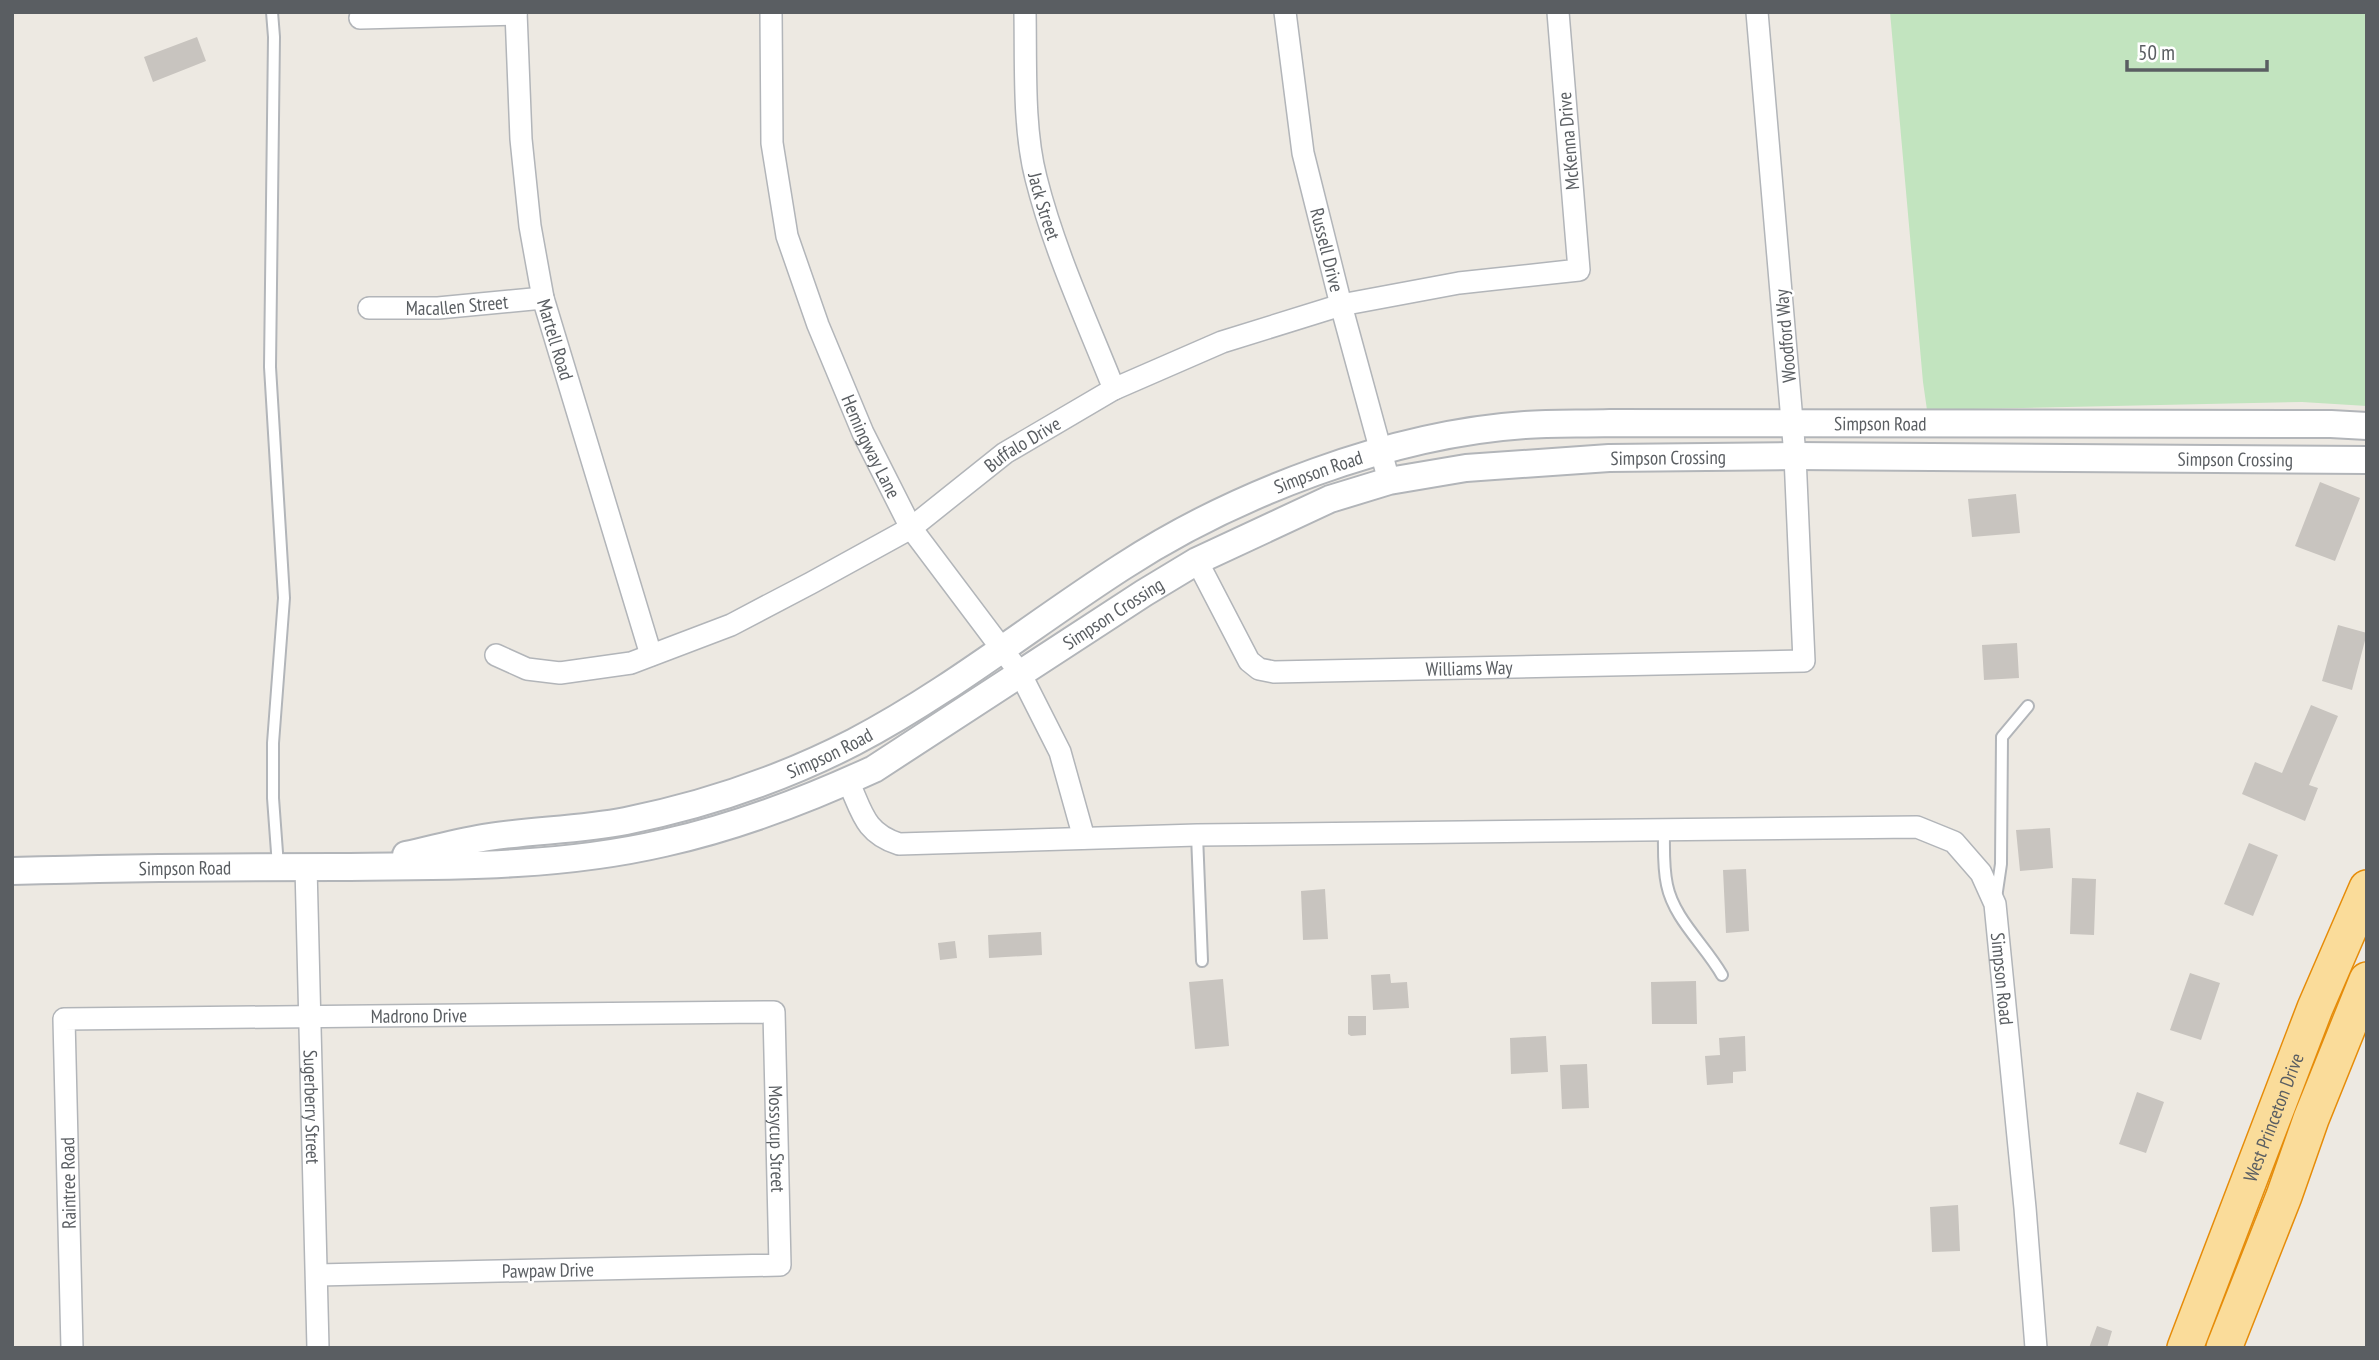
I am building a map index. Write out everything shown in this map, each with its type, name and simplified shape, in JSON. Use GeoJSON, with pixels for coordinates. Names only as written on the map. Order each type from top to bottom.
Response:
{"type":"FeatureCollection","features":[{"type":"Feature","properties":{"kind":"highway","name":"West Princeton Drive"},"geometry":{"type":"LineString","coordinates":[[2185,1348],[2315,1008],[2364,899]]}},
{"type":"Feature","properties":{"kind":"highway","name":"West Princeton Drive"},"geometry":{"type":"LineString","coordinates":[[2224,1348],[2367,981]]}},
{"type":"Feature","properties":{"kind":"street","name":"Hemingway Lane"},"geometry":{"type":"LineString","coordinates":[[771,12],[772,143],[787,236],[818,326],[863,433],[911,528],[1020,673],[1060,752],[1084,838]]}},
{"type":"Feature","properties":{"kind":"street","name":"Jack Street"},"geometry":{"type":"LineString","coordinates":[[1025,12],[1027,106],[1035,176],[1057,246],[1114,388]]}},
{"type":"Feature","properties":{"kind":"street","name":"Russell Drive"},"geometry":{"type":"LineString","coordinates":[[1285,12],[1303,153],[1389,481]]}},
{"type":"Feature","properties":{"kind":"street","name":"McKenna Drive"},"geometry":{"type":"LineString","coordinates":[[1558,12],[1579,270]]}},
{"type":"Feature","properties":{"kind":"street","name":"Woodford Way"},"geometry":{"type":"LineString","coordinates":[[1756,12],[1795,456],[1804,661]]}},
{"type":"Feature","properties":{"kind":"street"},"geometry":{"type":"LineString","coordinates":[[360,18],[516,13]]}},
{"type":"Feature","properties":{"kind":"street","name":"Martell Road"},"geometry":{"type":"LineString","coordinates":[[516,13],[521,139],[530,226],[543,298],[651,655]]}},
{"type":"Feature","properties":{"kind":"street","name":"Buffalo Drive"},"geometry":{"type":"LineString","coordinates":[[496,655],[527,669],[560,673],[631,663],[731,625],[811,583],[911,528],[1005,453],[1114,388],[1222,342],[1341,305],[1459,283],[1579,270]]}},
{"type":"Feature","properties":{"kind":"street","name":"Macallen Street"},"geometry":{"type":"LineString","coordinates":[[369,308],[438,308],[543,298]]}},
{"type":"Feature","properties":{"kind":"street","name":"Simpson Road"},"geometry":{"type":"LineString","coordinates":[[357,867],[488,837],[570,830],[625,821],[710,801],[763,783],[853,742],[927,699],[1125,565],[1188,528],[1270,490],[1381,451],[1451,435],[1524,425],[2366,426]]}},
{"type":"Feature","properties":{"kind":"street"},"geometry":{"type":"LineString","coordinates":[[2363,460],[2366,426]]}},
{"type":"Feature","properties":{"kind":"street","name":"Simpson Crossing"},"geometry":{"type":"LineString","coordinates":[[1020,673],[1197,561],[1330,499],[1389,481],[1466,468],[1609,457],[2363,460]]}},
{"type":"Feature","properties":{"kind":"street","name":"Williams Way"},"geometry":{"type":"LineString","coordinates":[[1197,561],[1249,661],[1259,669],[1274,672],[1804,661]]}},
{"type":"Feature","properties":{"kind":"street","name":"Simpson Road"},"geometry":{"type":"LineString","coordinates":[[12,871],[489,865],[572,859],[663,844],[724,827],[874,769],[1020,673]]}},
{"type":"Feature","properties":{"kind":"street","name":"Simpson Road"},"geometry":{"type":"LineString","coordinates":[[848,781],[869,828],[883,839],[899,844],[1197,835],[1917,827],[1954,842],[1981,873],[1995,904],[2036,1348]]}},
{"type":"Feature","properties":{"kind":"street","name":"Sugerberry Street"},"geometry":{"type":"LineString","coordinates":[[306,867],[318,1348]]}},
{"type":"Feature","properties":{"kind":"street","name":"Madrono Drive"},"geometry":{"type":"LineString","coordinates":[[64,1019],[774,1012]]}},
{"type":"Feature","properties":{"kind":"street","name":"Mossycup Street"},"geometry":{"type":"LineString","coordinates":[[774,1012],[780,1265]]}},
{"type":"Feature","properties":{"kind":"street","name":"Raintree Road"},"geometry":{"type":"LineString","coordinates":[[64,1019],[72,1348]]}},
{"type":"Feature","properties":{"kind":"street","name":"Pawpaw Drive"},"geometry":{"type":"LineString","coordinates":[[317,1275],[780,1265]]}},
{"type":"Feature","properties":{"kind":"lane"},"geometry":{"type":"LineString","coordinates":[[272,12],[274,37],[270,367],[284,598],[273,743],[272,799],[278,868]]}},
{"type":"Feature","properties":{"kind":"lane"},"geometry":{"type":"LineString","coordinates":[[1995,904],[2000,864],[2002,737],[2028,706]]}},
{"type":"Feature","properties":{"kind":"lane"},"geometry":{"type":"LineString","coordinates":[[1664,830],[1667,887],[1677,909],[1722,975]]}},
{"type":"Feature","properties":{"kind":"lane"},"geometry":{"type":"LineString","coordinates":[[1197,835],[1202,961]]}},
{"type":"Feature","properties":{"kind":"green space"},"geometry":{"type":"Polygon","coordinates":[[[1890,12],[2367,12],[2367,406],[2302,402],[1927,410],[1890,12]]]}},
{"type":"Feature","properties":{"kind":"building"},"geometry":{"type":"Polygon","coordinates":[[[197,37],[206,61],[153,82],[144,57],[197,37]]]}},
{"type":"Feature","properties":{"kind":"building"},"geometry":{"type":"Polygon","coordinates":[[[2320,482],[2360,498],[2335,561],[2295,546],[2320,482]]]}},
{"type":"Feature","properties":{"kind":"building"},"geometry":{"type":"Polygon","coordinates":[[[2016,494],[2020,533],[1972,537],[1968,499],[2016,494]]]}},
{"type":"Feature","properties":{"kind":"building"},"geometry":{"type":"Polygon","coordinates":[[[2338,625],[2367,633],[2352,690],[2322,681],[2338,625]]]}},
{"type":"Feature","properties":{"kind":"building"},"geometry":{"type":"Polygon","coordinates":[[[2017,643],[2019,678],[1984,680],[1982,645],[2017,643]]]}},
{"type":"Feature","properties":{"kind":"building"},"geometry":{"type":"Polygon","coordinates":[[[2311,705],[2338,716],[2309,785],[2318,788],[2305,821],[2242,794],[2255,762],[2282,773],[2311,705]]]}},
{"type":"Feature","properties":{"kind":"building"},"geometry":{"type":"Polygon","coordinates":[[[2050,828],[2053,868],[2020,871],[2016,830],[2050,828]]]}},
{"type":"Feature","properties":{"kind":"building"},"geometry":{"type":"Polygon","coordinates":[[[2249,843],[2278,855],[2253,916],[2224,904],[2249,843]]]}},
{"type":"Feature","properties":{"kind":"building"},"geometry":{"type":"Polygon","coordinates":[[[1746,869],[1749,931],[1726,933],[1723,870],[1746,869]]]}},
{"type":"Feature","properties":{"kind":"building"},"geometry":{"type":"Polygon","coordinates":[[[2072,878],[2096,879],[2094,935],[2070,934],[2072,878]]]}},
{"type":"Feature","properties":{"kind":"building"},"geometry":{"type":"Polygon","coordinates":[[[1325,889],[1328,939],[1303,940],[1301,891],[1325,889]]]}},
{"type":"Feature","properties":{"kind":"building"},"geometry":{"type":"Polygon","coordinates":[[[1041,932],[1042,955],[989,958],[988,935],[1041,932]]]}},
{"type":"Feature","properties":{"kind":"building"},"geometry":{"type":"Polygon","coordinates":[[[955,941],[957,958],[940,960],[938,943],[955,941]]]}},
{"type":"Feature","properties":{"kind":"building"},"geometry":{"type":"Polygon","coordinates":[[[2190,973],[2220,983],[2201,1040],[2170,1030],[2190,973]]]}},
{"type":"Feature","properties":{"kind":"building"},"geometry":{"type":"Polygon","coordinates":[[[1390,974],[1391,983],[1407,982],[1409,1008],[1373,1010],[1371,975],[1390,974]]]}},
{"type":"Feature","properties":{"kind":"building"},"geometry":{"type":"Polygon","coordinates":[[[1223,979],[1229,1046],[1195,1049],[1189,982],[1223,979]]]}},
{"type":"Feature","properties":{"kind":"building"},"geometry":{"type":"Polygon","coordinates":[[[1696,981],[1697,1024],[1652,1024],[1651,982],[1696,981]]]}},
{"type":"Feature","properties":{"kind":"building"},"geometry":{"type":"Polygon","coordinates":[[[1348,1016],[1366,1016],[1366,1035],[1348,1034],[1348,1016]]]}},
{"type":"Feature","properties":{"kind":"building"},"geometry":{"type":"Polygon","coordinates":[[[1546,1036],[1548,1072],[1511,1074],[1510,1038],[1546,1036]]]}},
{"type":"Feature","properties":{"kind":"building"},"geometry":{"type":"Polygon","coordinates":[[[1745,1036],[1746,1071],[1733,1072],[1733,1083],[1707,1085],[1705,1056],[1720,1055],[1719,1038],[1745,1036]]]}},
{"type":"Feature","properties":{"kind":"building"},"geometry":{"type":"Polygon","coordinates":[[[1587,1064],[1589,1108],[1562,1109],[1560,1065],[1587,1064]]]}},
{"type":"Feature","properties":{"kind":"building"},"geometry":{"type":"Polygon","coordinates":[[[2137,1092],[2164,1102],[2146,1153],[2119,1144],[2137,1092]]]}},
{"type":"Feature","properties":{"kind":"building"},"geometry":{"type":"Polygon","coordinates":[[[1958,1205],[1960,1251],[1932,1252],[1930,1207],[1958,1205]]]}},
{"type":"Feature","properties":{"kind":"building"},"geometry":{"type":"Polygon","coordinates":[[[2097,1326],[2112,1331],[2107,1348],[2089,1348],[2097,1326]]]}}]}
